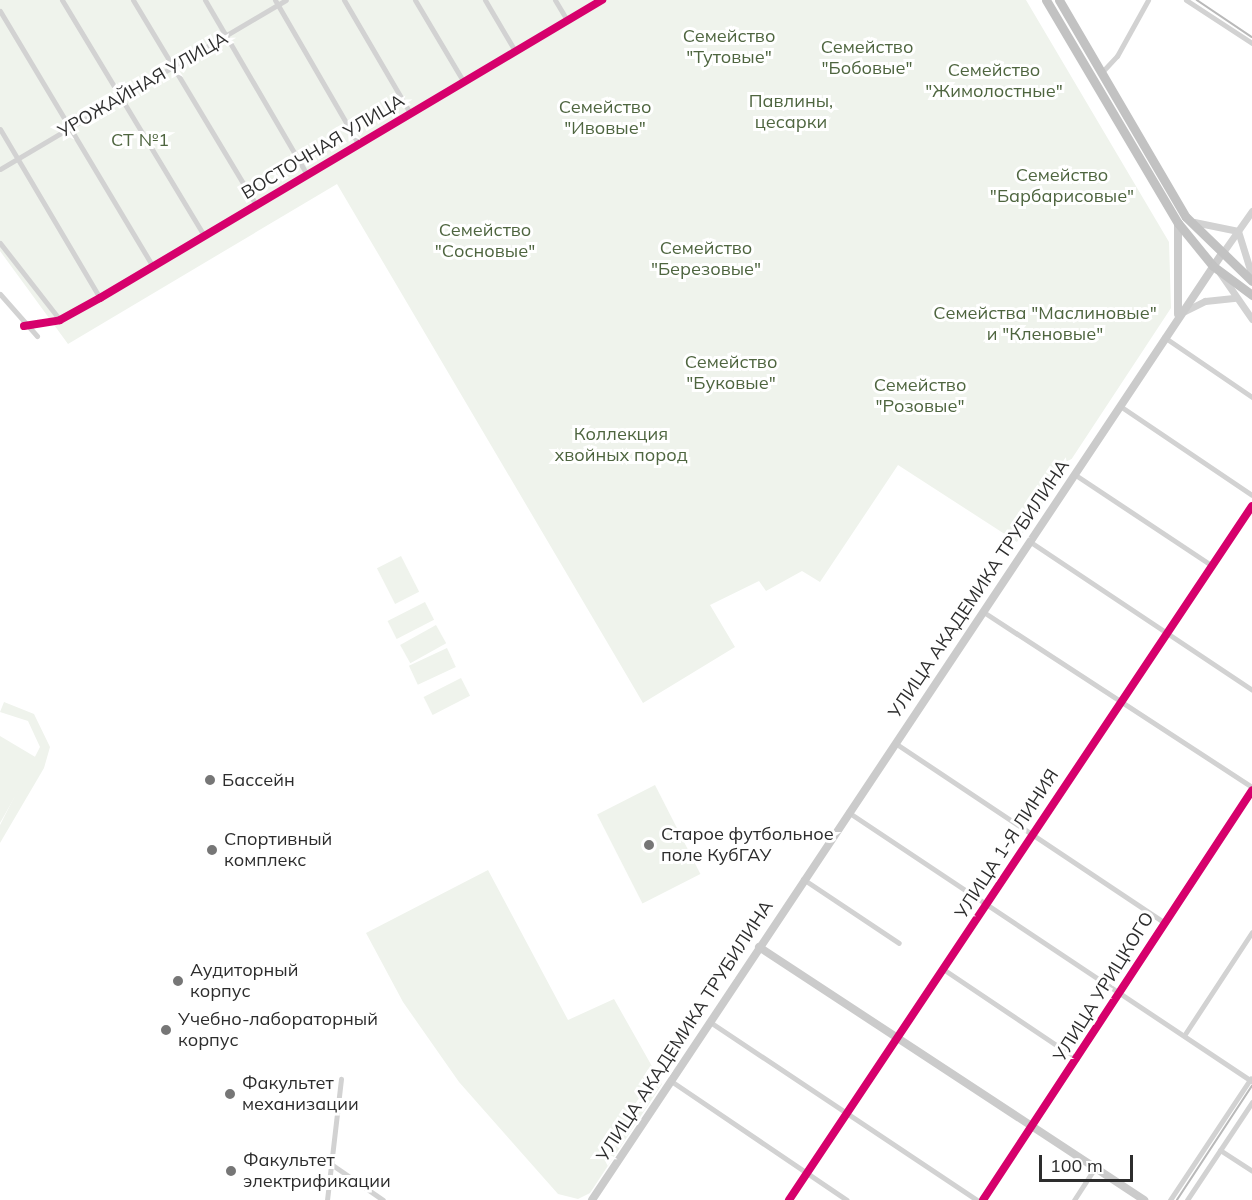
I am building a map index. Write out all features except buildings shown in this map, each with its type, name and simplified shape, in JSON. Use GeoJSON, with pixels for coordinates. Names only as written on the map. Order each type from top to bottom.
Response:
{"type":"FeatureCollection","features":[{"type":"Feature","properties":{"kind":"highway"},"geometry":{"type":"LineString","coordinates":[[1046,0],[1178,224],[1217,270],[1252,295]]}},
{"type":"Feature","properties":{"kind":"highway"},"geometry":{"type":"LineString","coordinates":[[1059,0],[1186,217],[1221,255],[1252,281]]}},
{"type":"Feature","properties":{"kind":"main road"},"geometry":{"type":"LineString","coordinates":[[1178,224],[1178,315]]}},
{"type":"Feature","properties":{"kind":"main road","name":"УЛИЦА АКАДЕМИКА ТРУБИЛИНА"},"geometry":{"type":"LineString","coordinates":[[592,1200],[803,879],[1120,406],[1178,315],[1217,270],[1221,255]]}},
{"type":"Feature","properties":{"kind":"main road"},"geometry":{"type":"LineString","coordinates":[[759,947],[1144,1200]]}},
{"type":"Feature","properties":{"kind":"street"},"geometry":{"type":"LineString","coordinates":[[62,0],[204,236]]}},
{"type":"Feature","properties":{"kind":"street"},"geometry":{"type":"LineString","coordinates":[[133,0],[256,205]]}},
{"type":"Feature","properties":{"kind":"street"},"geometry":{"type":"LineString","coordinates":[[205,0],[306,173]]}},
{"type":"Feature","properties":{"kind":"street","name":"УРОЖАЙНАЯ УЛИЦА"},"geometry":{"type":"LineString","coordinates":[[0,169],[226,36],[276,3],[286,0]]}},
{"type":"Feature","properties":{"kind":"street"},"geometry":{"type":"LineString","coordinates":[[344,0],[410,112]]}},
{"type":"Feature","properties":{"kind":"street"},"geometry":{"type":"LineString","coordinates":[[415,0],[463,81]]}},
{"type":"Feature","properties":{"kind":"street"},"geometry":{"type":"LineString","coordinates":[[485,0],[515,51]]}},
{"type":"Feature","properties":{"kind":"street"},"geometry":{"type":"LineString","coordinates":[[555,0],[567,20]]}},
{"type":"Feature","properties":{"kind":"street","name":"ВОСТОЧНАЯ УЛИЦА"},"geometry":{"type":"LineString","coordinates":[[24,326],[60,320],[100,298],[306,173],[602,0]]}},
{"type":"Feature","properties":{"kind":"street"},"geometry":{"type":"LineString","coordinates":[[1102,72],[1117,56],[1148,0]]}},
{"type":"Feature","properties":{"kind":"street"},"geometry":{"type":"LineString","coordinates":[[1186,0],[1252,43]]}},
{"type":"Feature","properties":{"kind":"street"},"geometry":{"type":"LineString","coordinates":[[276,3],[358,143]]}},
{"type":"Feature","properties":{"kind":"street"},"geometry":{"type":"LineString","coordinates":[[0,11],[68,129],[153,267]]}},
{"type":"Feature","properties":{"kind":"street"},"geometry":{"type":"LineString","coordinates":[[0,129],[100,298]]}},
{"type":"Feature","properties":{"kind":"street"},"geometry":{"type":"LineString","coordinates":[[1221,255],[1252,211]]}},
{"type":"Feature","properties":{"kind":"street"},"geometry":{"type":"LineString","coordinates":[[1186,217],[1200,226],[1238,231]]}},
{"type":"Feature","properties":{"kind":"street"},"geometry":{"type":"LineString","coordinates":[[1238,231],[1252,276]]}},
{"type":"Feature","properties":{"kind":"street"},"geometry":{"type":"LineString","coordinates":[[0,243],[60,320]]}},
{"type":"Feature","properties":{"kind":"street"},"geometry":{"type":"LineString","coordinates":[[1217,270],[1252,319]]}},
{"type":"Feature","properties":{"kind":"street"},"geometry":{"type":"LineString","coordinates":[[0,294],[24,326],[37,336]]}},
{"type":"Feature","properties":{"kind":"street"},"geometry":{"type":"LineString","coordinates":[[1178,315],[1205,301],[1236,298]]}},
{"type":"Feature","properties":{"kind":"street"},"geometry":{"type":"LineString","coordinates":[[1164,337],[1252,397]]}},
{"type":"Feature","properties":{"kind":"street"},"geometry":{"type":"LineString","coordinates":[[1120,406],[1252,495]]}},
{"type":"Feature","properties":{"kind":"street"},"geometry":{"type":"LineString","coordinates":[[1074,474],[1211,565]]}},
{"type":"Feature","properties":{"kind":"street","name":"УЛИЦА 1-Я ЛИНИЯ"},"geometry":{"type":"LineString","coordinates":[[789,1200],[1165,632],[1252,506]]}},
{"type":"Feature","properties":{"kind":"street"},"geometry":{"type":"LineString","coordinates":[[1029,542],[1252,690]]}},
{"type":"Feature","properties":{"kind":"street"},"geometry":{"type":"LineString","coordinates":[[982,611],[1121,699]]}},
{"type":"Feature","properties":{"kind":"street","name":"УЛИЦА УРИЦКОГО"},"geometry":{"type":"LineString","coordinates":[[982,1200],[1077,1059],[1163,921],[1252,788],[1121,699]]}},
{"type":"Feature","properties":{"kind":"street","name":"УЛИЦА 1-Я ЛИНИЯ"},"geometry":{"type":"LineString","coordinates":[[895,743],[1031,836]]}},
{"type":"Feature","properties":{"kind":"street"},"geometry":{"type":"LineString","coordinates":[[848,812],[1251,1079],[1170,1200]]}},
{"type":"Feature","properties":{"kind":"street","name":"УЛИЦА УРИЦКОГО"},"geometry":{"type":"LineString","coordinates":[[1031,836],[1163,921]]}},
{"type":"Feature","properties":{"kind":"street"},"geometry":{"type":"LineString","coordinates":[[803,879],[900,943]]}},
{"type":"Feature","properties":{"kind":"street"},"geometry":{"type":"LineString","coordinates":[[1185,1034],[1252,932]]}},
{"type":"Feature","properties":{"kind":"street","name":"УЛИЦА УРИЦКОГО"},"geometry":{"type":"LineString","coordinates":[[944,969],[1077,1059]]}},
{"type":"Feature","properties":{"kind":"street"},"geometry":{"type":"LineString","coordinates":[[710,1022],[977,1200]]}},
{"type":"Feature","properties":{"kind":"street"},"geometry":{"type":"LineString","coordinates":[[327,1200],[341,1079]]}},
{"type":"Feature","properties":{"kind":"street"},"geometry":{"type":"LineString","coordinates":[[671,1081],[847,1200]]}},
{"type":"Feature","properties":{"kind":"street"},"geometry":{"type":"LineString","coordinates":[[1187,1200],[1252,1102]]}},
{"type":"Feature","properties":{"kind":"street"},"geometry":{"type":"LineString","coordinates":[[1220,1150],[1252,1171]]}},
{"type":"Feature","properties":{"kind":"street"},"geometry":{"type":"LineString","coordinates":[[331,1164],[383,1200]]}},
{"type":"Feature","properties":{"kind":"street"},"geometry":{"type":"LineString","coordinates":[[1074,1200],[1095,1168]]}},
{"type":"Feature","properties":{"kind":"green space"},"geometry":{"type":"Polygon","coordinates":[[[0,0],[1026,0],[1169,242],[1171,308],[1017,542],[898,465],[820,582],[802,571],[766,591],[759,581],[710,605],[735,647],[643,703],[337,184],[68,344],[0,251],[0,0]]]}},
{"type":"Feature","properties":{"kind":"green space"},"geometry":{"type":"Polygon","coordinates":[[[401,556],[419,592],[395,604],[377,568],[401,556]]]}},
{"type":"Feature","properties":{"kind":"green space"},"geometry":{"type":"Polygon","coordinates":[[[425,602],[434,620],[397,639],[388,621],[425,602]]]}},
{"type":"Feature","properties":{"kind":"green space"},"geometry":{"type":"Polygon","coordinates":[[[436,625],[446,643],[410,663],[400,645],[436,625]]]}},
{"type":"Feature","properties":{"kind":"green space"},"geometry":{"type":"Polygon","coordinates":[[[447,648],[456,667],[418,685],[409,666],[447,648]]]}},
{"type":"Feature","properties":{"kind":"green space"},"geometry":{"type":"Polygon","coordinates":[[[461,678],[470,696],[433,715],[424,697],[461,678]]]}},
{"type":"Feature","properties":{"kind":"green space"},"geometry":{"type":"Polygon","coordinates":[[[4,702],[34,714],[50,747],[44,768],[0,843],[0,825],[40,747],[28,721],[0,712],[4,702]]]}},
{"type":"Feature","properties":{"kind":"green space"},"geometry":{"type":"Polygon","coordinates":[[[0,736],[37,758],[0,823],[0,736]]]}},
{"type":"Feature","properties":{"kind":"green space","name":"Старое футбольное поле КубГАУ"},"geometry":{"type":"Polygon","coordinates":[[[655,785],[700,874],[642,904],[597,815],[655,785]]]}},
{"type":"Feature","properties":{"kind":"green space"},"geometry":{"type":"Polygon","coordinates":[[[488,870],[568,1020],[614,999],[662,1084],[590,1193],[578,1199],[558,1194],[459,1082],[403,1002],[366,933],[488,870]]]}},
{"type":"Feature","properties":{"kind":"tram line"},"geometry":{"type":"LineString","coordinates":[[1197,0],[1252,37]]}},
{"type":"Feature","properties":{"kind":"tram line"},"geometry":{"type":"LineString","coordinates":[[1177,1200],[1252,1086]]}},
{"type":"Feature","properties":{"kind":"cycle path"},"geometry":{"type":"LineString","coordinates":[[24,326],[60,320],[100,298],[602,0]]}},
{"type":"Feature","properties":{"kind":"cycle path"},"geometry":{"type":"LineString","coordinates":[[789,1200],[1252,506]]}},
{"type":"Feature","properties":{"kind":"cycle path"},"geometry":{"type":"LineString","coordinates":[[983,1200],[1252,790]]}},
{"type":"Feature","properties":{"kind":"place","name":"Бассейн"},"geometry":{"type":"Point","coordinates":[210,780]}},
{"type":"Feature","properties":{"kind":"place","name":"Старое футбольное поле КубГАУ"},"geometry":{"type":"Point","coordinates":[649,845]}},
{"type":"Feature","properties":{"kind":"place","name":"Спортивный комплекс"},"geometry":{"type":"Point","coordinates":[212,850]}},
{"type":"Feature","properties":{"kind":"place","name":"Аудиторный корпус"},"geometry":{"type":"Point","coordinates":[178,981]}},
{"type":"Feature","properties":{"kind":"place","name":"Учебно-лабораторный корпус"},"geometry":{"type":"Point","coordinates":[166,1030]}},
{"type":"Feature","properties":{"kind":"place","name":"Факультет механизации"},"geometry":{"type":"Point","coordinates":[230,1094]}},
{"type":"Feature","properties":{"kind":"place","name":"Факультет электрификации"},"geometry":{"type":"Point","coordinates":[231,1171]}},
{"type":"Feature","properties":{"kind":"park label","name":"Семейство \"Тутовые\""},"geometry":{"type":"Point","coordinates":[729,47]}},
{"type":"Feature","properties":{"kind":"park label","name":"Семейство \"Бобовые\""},"geometry":{"type":"Point","coordinates":[867,58]}},
{"type":"Feature","properties":{"kind":"park label","name":"Семейство \"Жимолостные\""},"geometry":{"type":"Point","coordinates":[994,82]}},
{"type":"Feature","properties":{"kind":"park label","name":"Павлины, цесарки"},"geometry":{"type":"Point","coordinates":[791,112]}},
{"type":"Feature","properties":{"kind":"park label","name":"Семейство \"Ивовые\""},"geometry":{"type":"Point","coordinates":[605,118]}},
{"type":"Feature","properties":{"kind":"park label","name":"СТ №1"},"geometry":{"type":"Point","coordinates":[140,140]}},
{"type":"Feature","properties":{"kind":"park label","name":"Семейство \"Барбарисовые\""},"geometry":{"type":"Point","coordinates":[1062,186]}},
{"type":"Feature","properties":{"kind":"park label","name":"Семейство \"Сосновые\""},"geometry":{"type":"Point","coordinates":[485,241]}},
{"type":"Feature","properties":{"kind":"park label","name":"Семейство \"Березовые\""},"geometry":{"type":"Point","coordinates":[706,259]}},
{"type":"Feature","properties":{"kind":"park label","name":"Семейства \"Маслиновые\" и \"Кленовые\""},"geometry":{"type":"Point","coordinates":[1045,324]}},
{"type":"Feature","properties":{"kind":"park label","name":"Семейство \"Буковые\""},"geometry":{"type":"Point","coordinates":[731,373]}},
{"type":"Feature","properties":{"kind":"park label","name":"Семейство \"Розовые\""},"geometry":{"type":"Point","coordinates":[920,396]}},
{"type":"Feature","properties":{"kind":"park label","name":"Коллекция хвойных пород"},"geometry":{"type":"Point","coordinates":[621,445]}}]}
